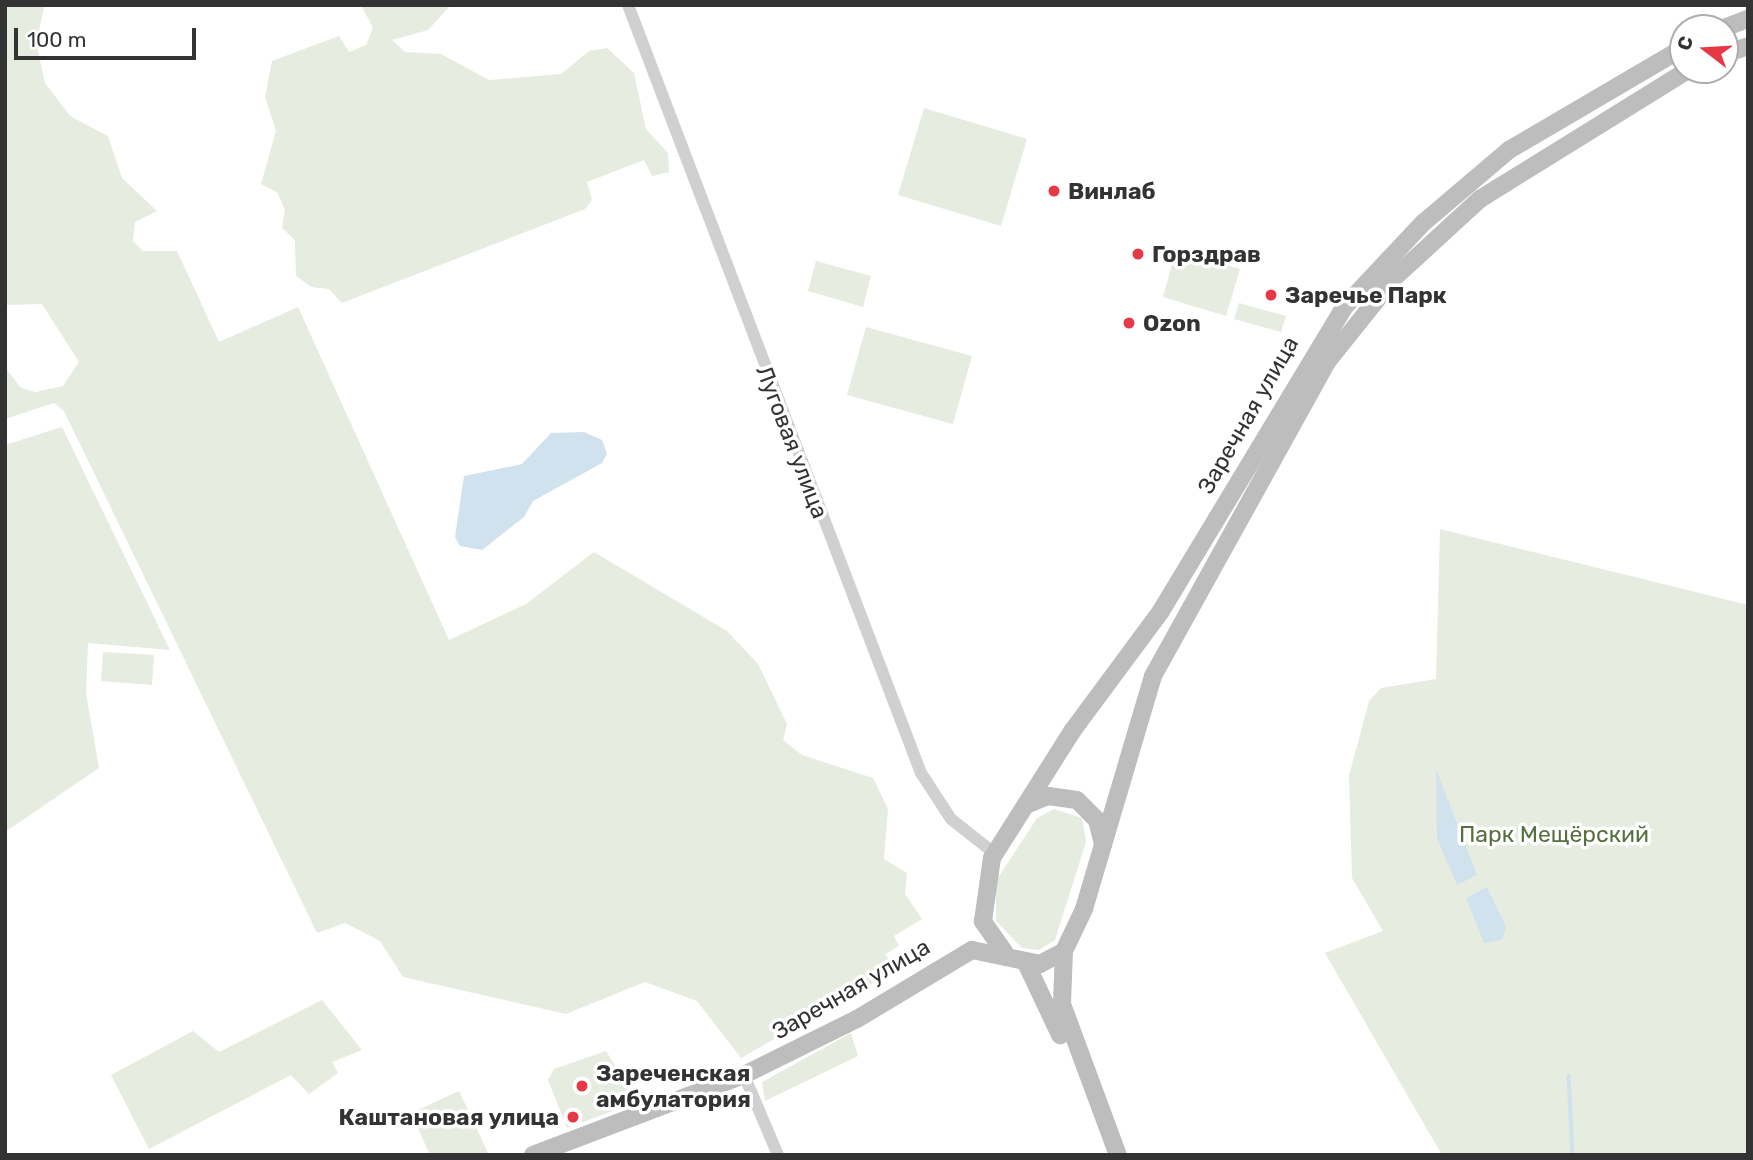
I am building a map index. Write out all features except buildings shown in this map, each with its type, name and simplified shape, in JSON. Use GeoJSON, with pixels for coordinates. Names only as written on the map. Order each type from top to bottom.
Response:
{"type":"FeatureCollection","features":[{"type":"Feature","properties":{"kind":"street","name":"Луговая улица"},"geometry":{"type":"LineString","coordinates":[[628,5],[921,773],[951,819],[994,853]]}},
{"type":"Feature","properties":{"kind":"street","name":"Заречная улица"},"geometry":{"type":"LineString","coordinates":[[533,1155],[744,1075],[857,1019],[958,955],[983,921],[983,888],[994,853],[1161,611],[1345,306],[1467,183],[1612,84],[1669,55]]}},
{"type":"Feature","properties":{"kind":"street","name":"Заречная улица"},"geometry":{"type":"LineString","coordinates":[[1118,1155],[1062,1004],[1064,951],[1103,844],[1153,676],[1327,362],[1394,278],[1480,199],[1624,105],[1669,80]]}},
{"type":"Feature","properties":{"kind":"street"},"geometry":{"type":"LineString","coordinates":[[1026,805],[1048,796],[1077,800],[1097,820],[1103,844]]}},
{"type":"Feature","properties":{"kind":"street"},"geometry":{"type":"LineString","coordinates":[[983,921],[1005,953]]}},
{"type":"Feature","properties":{"kind":"street"},"geometry":{"type":"LineString","coordinates":[[1026,962],[1040,964],[1064,951]]}},
{"type":"Feature","properties":{"kind":"street","name":"Заречная улица"},"geometry":{"type":"LineString","coordinates":[[958,955],[1005,953],[1026,962]]}},
{"type":"Feature","properties":{"kind":"street"},"geometry":{"type":"LineString","coordinates":[[1026,962],[1052,1013],[1105,1155]]}},
{"type":"Feature","properties":{"kind":"street"},"geometry":{"type":"LineString","coordinates":[[744,1075],[779,1155]]}},
{"type":"Feature","properties":{"kind":"green space"},"geometry":{"type":"Polygon","coordinates":[[[5,5],[45,5],[36,42],[45,83],[70,116],[108,136],[122,178],[157,211],[135,222],[133,241],[143,251],[177,251],[219,342],[298,307],[449,640],[526,604],[594,552],[727,631],[758,664],[787,724],[783,740],[802,755],[873,778],[888,809],[884,859],[907,873],[905,894],[922,919],[894,936],[899,946],[885,954],[896,970],[741,1058],[697,1001],[645,982],[566,1014],[403,977],[380,941],[345,923],[317,933],[64,411],[54,403],[5,419],[5,367],[21,388],[35,392],[63,386],[79,362],[42,304],[5,305],[5,5]]]}},
{"type":"Feature","properties":{"kind":"green space"},"geometry":{"type":"Polygon","coordinates":[[[361,5],[451,5],[428,30],[392,40],[405,52],[441,54],[489,80],[561,74],[589,51],[607,48],[634,73],[646,129],[668,153],[669,172],[652,176],[644,160],[587,182],[592,200],[585,209],[342,303],[329,289],[311,287],[296,276],[295,240],[282,228],[285,210],[277,192],[261,184],[276,131],[265,97],[272,61],[339,36],[349,52],[366,45],[373,28],[361,5]]]}},
{"type":"Feature","properties":{"kind":"green space"},"geometry":{"type":"Polygon","coordinates":[[[924,108],[1027,139],[1001,226],[898,195],[924,108]]]}},
{"type":"Feature","properties":{"kind":"green space"},"geometry":{"type":"Polygon","coordinates":[[[1176,250],[1240,269],[1226,316],[1163,297],[1176,250]]]}},
{"type":"Feature","properties":{"kind":"green space"},"geometry":{"type":"Polygon","coordinates":[[[816,261],[871,276],[863,307],[808,291],[816,261]]]}},
{"type":"Feature","properties":{"kind":"green space"},"geometry":{"type":"Polygon","coordinates":[[[1239,303],[1286,316],[1281,332],[1234,319],[1239,303]]]}},
{"type":"Feature","properties":{"kind":"green space"},"geometry":{"type":"Polygon","coordinates":[[[866,327],[972,356],[953,424],[847,395],[866,327]]]}},
{"type":"Feature","properties":{"kind":"green space"},"geometry":{"type":"Polygon","coordinates":[[[62,427],[170,650],[88,643],[86,693],[99,768],[5,832],[5,445],[62,427]]]}},
{"type":"Feature","properties":{"kind":"green space","name":"Парк Мещёрский"},"geometry":{"type":"Polygon","coordinates":[[[1440,529],[1748,605],[1748,1155],[1442,1155],[1325,953],[1383,931],[1352,878],[1349,776],[1369,701],[1381,688],[1436,679],[1440,529]]]}},
{"type":"Feature","properties":{"kind":"green space"},"geometry":{"type":"Polygon","coordinates":[[[103,652],[154,655],[152,685],[101,681],[103,652]]]}},
{"type":"Feature","properties":{"kind":"green space"},"geometry":{"type":"Polygon","coordinates":[[[1054,809],[1082,818],[1086,842],[1055,940],[1039,950],[1022,948],[996,921],[996,881],[1037,818],[1054,809]]]}},
{"type":"Feature","properties":{"kind":"green space"},"geometry":{"type":"Polygon","coordinates":[[[322,1000],[362,1050],[332,1062],[338,1073],[309,1094],[291,1075],[149,1149],[111,1075],[193,1031],[219,1052],[322,1000]]]}},
{"type":"Feature","properties":{"kind":"green space"},"geometry":{"type":"Polygon","coordinates":[[[851,1033],[858,1056],[765,1101],[762,1082],[851,1033]]]}},
{"type":"Feature","properties":{"kind":"green space"},"geometry":{"type":"Polygon","coordinates":[[[606,1051],[637,1102],[567,1128],[548,1080],[554,1069],[606,1051]]]}},
{"type":"Feature","properties":{"kind":"green space"},"geometry":{"type":"Polygon","coordinates":[[[459,1091],[489,1155],[430,1155],[411,1113],[459,1091]]]}},
{"type":"Feature","properties":{"kind":"water"},"geometry":{"type":"Polygon","coordinates":[[[584,432],[602,440],[607,454],[602,463],[533,501],[524,517],[482,550],[460,546],[455,537],[464,476],[522,464],[551,433],[584,432]]]}},
{"type":"Feature","properties":{"kind":"water"},"geometry":{"type":"Polygon","coordinates":[[[1436,769],[1477,875],[1457,885],[1437,838],[1436,769]]]}},
{"type":"Feature","properties":{"kind":"water"},"geometry":{"type":"Polygon","coordinates":[[[1487,887],[1506,927],[1502,940],[1484,943],[1466,898],[1487,887]]]}},
{"type":"Feature","properties":{"kind":"waterway"},"geometry":{"type":"LineString","coordinates":[[1569,1076],[1573,1155]]}},
{"type":"Feature","properties":{"kind":"place","name":"Винлаб"},"geometry":{"type":"Point","coordinates":[1054,191]}},
{"type":"Feature","properties":{"kind":"place","name":"Горздрав"},"geometry":{"type":"Point","coordinates":[1138,254]}},
{"type":"Feature","properties":{"kind":"place","name":"Заречье Парк"},"geometry":{"type":"Point","coordinates":[1271,295]}},
{"type":"Feature","properties":{"kind":"place","name":"Ozon"},"geometry":{"type":"Point","coordinates":[1129,323]}},
{"type":"Feature","properties":{"kind":"place","name":"Зареченская амбулатория"},"geometry":{"type":"Point","coordinates":[582,1086]}},
{"type":"Feature","properties":{"kind":"place","name":"Каштановая улица"},"geometry":{"type":"Point","coordinates":[573,1117]}}]}
